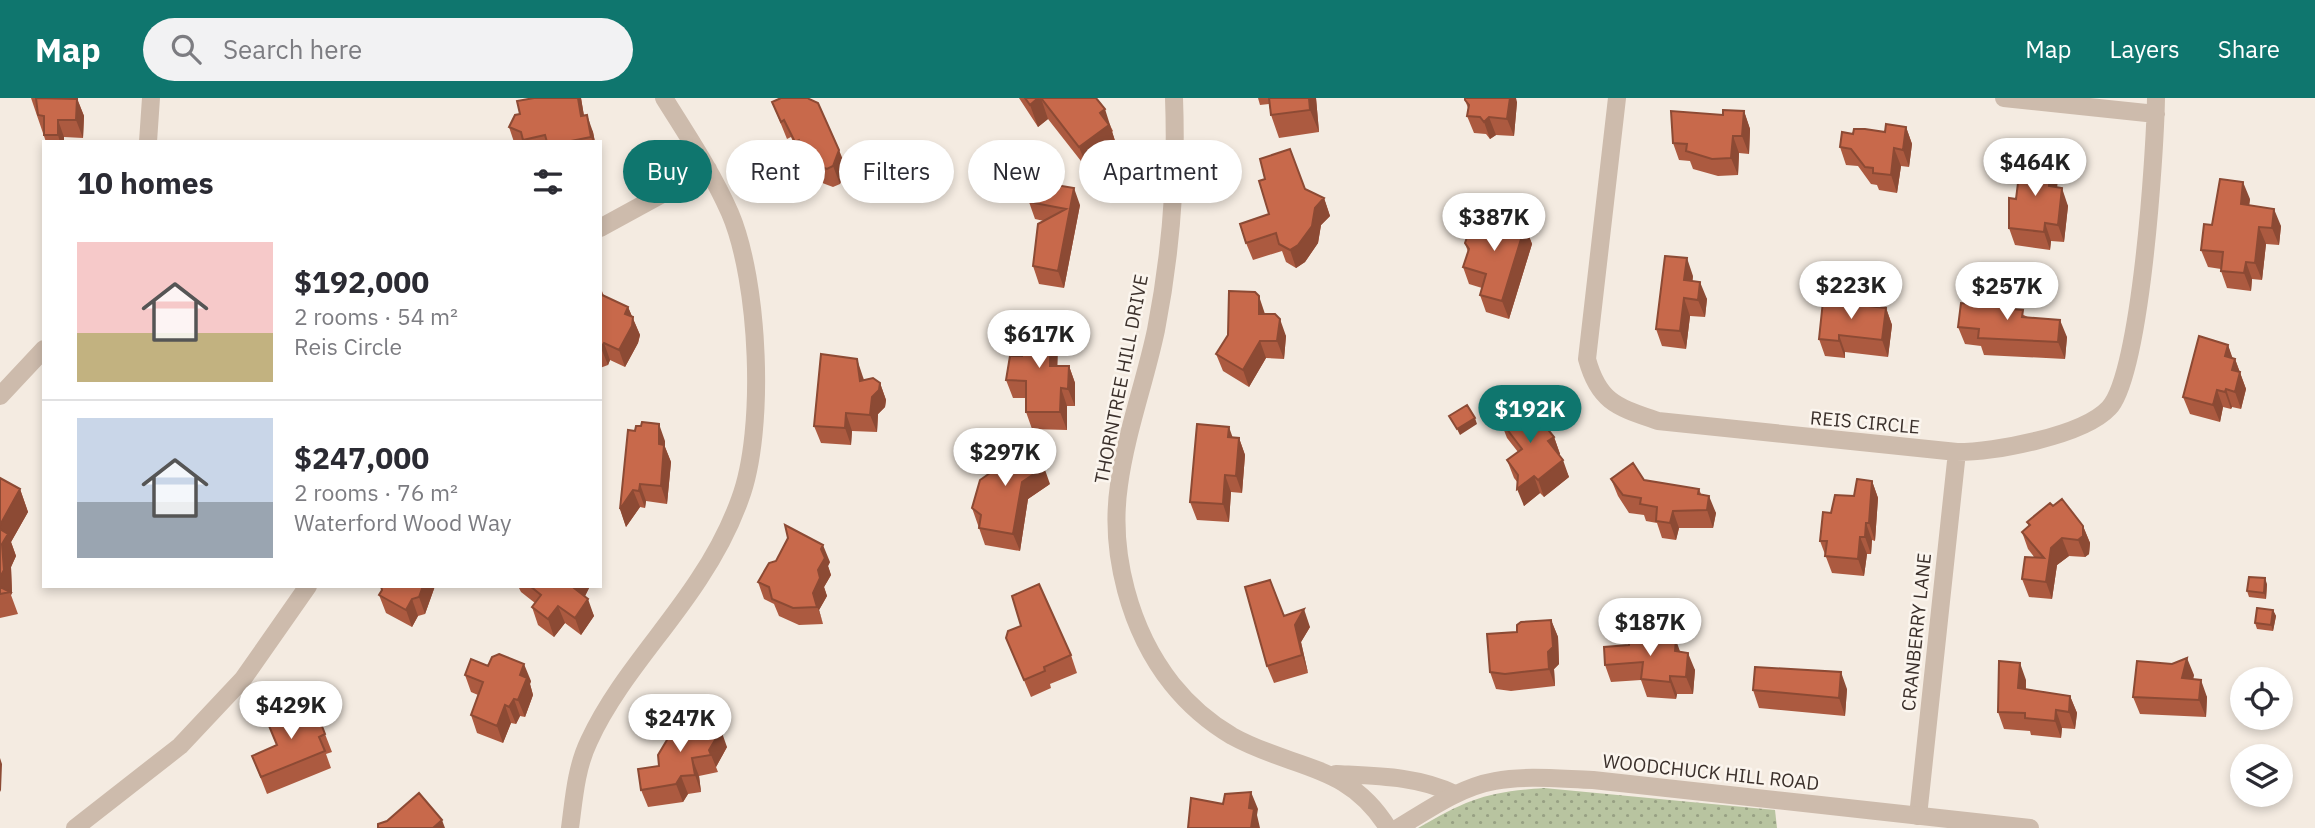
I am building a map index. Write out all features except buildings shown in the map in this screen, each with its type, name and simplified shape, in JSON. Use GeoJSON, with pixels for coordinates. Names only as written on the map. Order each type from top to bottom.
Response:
{"type":"FeatureCollection","features":[{"type":"Feature","properties":{"kind":"street"},"geometry":{"type":"LineString","coordinates":[[148,140],[151,98]]}},
{"type":"Feature","properties":{"kind":"street"},"geometry":{"type":"LineString","coordinates":[[664,98],[690,140]]}},
{"type":"Feature","properties":{"kind":"street","name":"THORNTREE HILL DRIVE"},"geometry":{"type":"LineString","coordinates":[[1174,98],[1174,204],[1156,330],[1119,486],[1119,541],[1130,610],[1141,637],[1158,666],[1198,712],[1233,736],[1329,774],[1355,788],[1388,828]]}},
{"type":"Feature","properties":{"kind":"street","name":"REIS CIRCLE"},"geometry":{"type":"LineString","coordinates":[[1616,98],[1587,359],[1593,382],[1607,399],[1618,407],[1658,421],[1956,452],[1979,452],[2025,443],[2074,428],[2107,410],[2119,396],[2131,353],[2146,238],[2156,106]]}},
{"type":"Feature","properties":{"kind":"street"},"geometry":{"type":"LineString","coordinates":[[2004,98],[2156,106]]}},
{"type":"Feature","properties":{"kind":"street"},"geometry":{"type":"LineString","coordinates":[[570,828],[576,778],[588,741],[609,705],[713,556],[740,499],[747,472],[754,412],[753,333],[746,263],[730,214],[712,177]]}},
{"type":"Feature","properties":{"kind":"street"},"geometry":{"type":"LineString","coordinates":[[602,227],[646,203]]}},
{"type":"Feature","properties":{"kind":"street"},"geometry":{"type":"LineString","coordinates":[[0,396],[42,351]]}},
{"type":"Feature","properties":{"kind":"street","name":"CRANBERRY LANE"},"geometry":{"type":"LineString","coordinates":[[1918,816],[1956,452]]}},
{"type":"Feature","properties":{"kind":"street"},"geometry":{"type":"LineString","coordinates":[[75,828],[180,746],[243,680],[307,588]]}},
{"type":"Feature","properties":{"kind":"street","name":"THORNTREE HILL DRIVE"},"geometry":{"type":"LineString","coordinates":[[1329,774],[1395,777],[1434,784],[1455,794]]}},
{"type":"Feature","properties":{"kind":"street","name":"WOODCHUCK HILL ROAD"},"geometry":{"type":"LineString","coordinates":[[1398,828],[1455,794],[1494,780],[1592,780],[2030,828]]}},
{"type":"Feature","properties":{"kind":"green space"},"geometry":{"type":"Polygon","coordinates":[[[1544,788],[1775,810],[1777,828],[1418,828],[1478,799],[1507,792],[1544,788]]]}}]}
